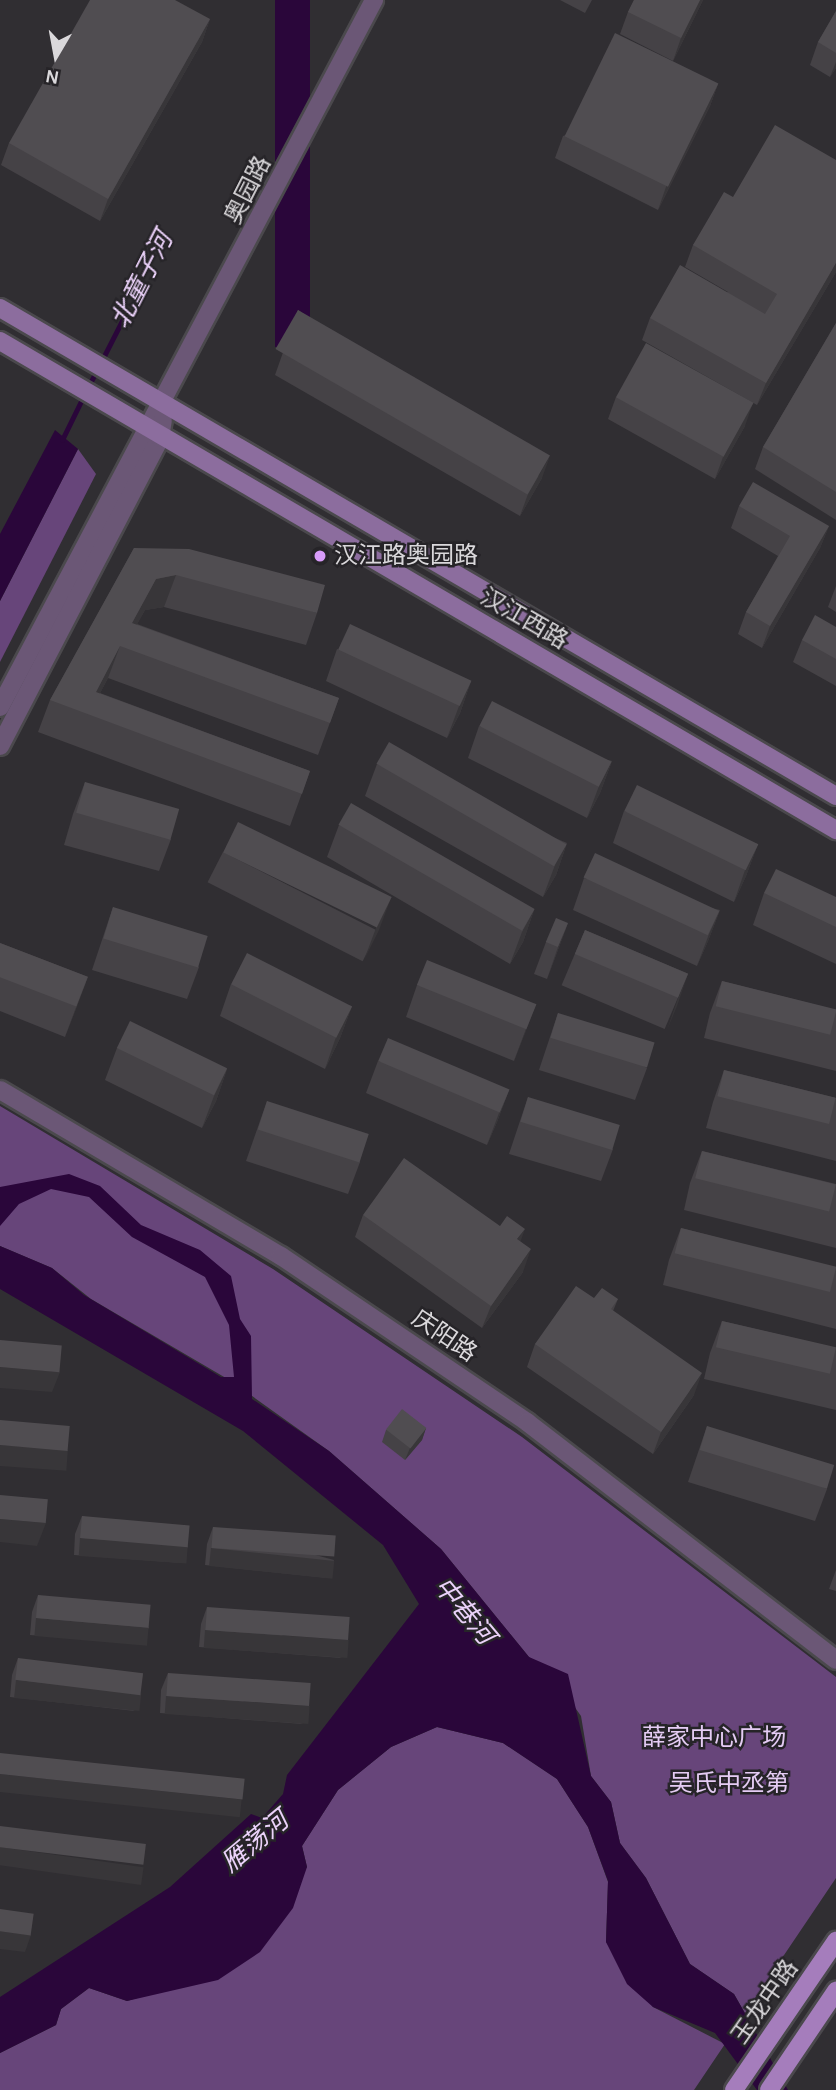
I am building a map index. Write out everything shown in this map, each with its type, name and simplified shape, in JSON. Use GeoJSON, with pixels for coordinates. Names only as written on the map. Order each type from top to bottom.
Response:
{"type":"FeatureCollection","features":[{"type":"Feature","properties":{"kind":"main road","name":"汉江西路"},"geometry":{"type":"LineString","coordinates":[[0,308],[166,402],[836,796]]}},
{"type":"Feature","properties":{"kind":"main road","name":"汉江西路"},"geometry":{"type":"LineString","coordinates":[[0,341],[114,407],[160,438],[836,830]]}},
{"type":"Feature","properties":{"kind":"main road","name":"玉龙中路"},"geometry":{"type":"LineString","coordinates":[[738,2083],[836,1941]]}},
{"type":"Feature","properties":{"kind":"main road"},"geometry":{"type":"LineString","coordinates":[[769,2090],[836,1991]]}},
{"type":"Feature","properties":{"kind":"street","name":"奥园路"},"geometry":{"type":"LineString","coordinates":[[0,707],[144,427],[166,402],[374,0]]}},
{"type":"Feature","properties":{"kind":"street","name":"奥园路"},"geometry":{"type":"LineString","coordinates":[[0,746],[160,438],[166,402]]}},
{"type":"Feature","properties":{"kind":"street","name":"庆阳路"},"geometry":{"type":"LineString","coordinates":[[0,1090],[281,1256],[527,1422],[836,1660]]}},
{"type":"Feature","properties":{"kind":"green space"},"geometry":{"type":"Polygon","coordinates":[[[78,449],[96,474],[0,662],[0,601],[78,449]]]}},
{"type":"Feature","properties":{"kind":"green space","name":"薛家中心广场"},"geometry":{"type":"Polygon","coordinates":[[[0,1106],[273,1269],[522,1437],[836,1677],[836,1878],[745,2013],[734,1994],[690,1964],[646,1878],[620,1843],[611,1802],[591,1776],[581,1716],[550,1672],[529,1657],[441,1549],[329,1451],[231,1381],[91,1299],[52,1268],[0,1246],[0,1106]]]}},
{"type":"Feature","properties":{"kind":"green space"},"geometry":{"type":"Polygon","coordinates":[[[437,1727],[503,1743],[557,1779],[588,1827],[608,1882],[606,1942],[653,2007],[725,2044],[694,2090],[0,2090],[0,2053],[56,2025],[61,2009],[89,1988],[127,2001],[161,1991],[307,1867],[302,1846],[338,1790],[391,1747],[437,1727]]]}},
{"type":"Feature","properties":{"kind":"water"},"geometry":{"type":"Polygon","coordinates":[[[275,0],[310,0],[310,347],[275,347],[275,0]]]}},
{"type":"Feature","properties":{"kind":"water"},"geometry":{"type":"Polygon","coordinates":[[[55,430],[78,449],[0,601],[0,534],[55,430]]]}},
{"type":"Feature","properties":{"kind":"water"},"geometry":{"type":"Polygon","coordinates":[[[69,1174],[100,1186],[141,1225],[200,1250],[231,1276],[240,1319],[251,1336],[252,1399],[329,1451],[441,1549],[529,1657],[568,1674],[591,1776],[611,1802],[620,1843],[646,1878],[690,1964],[734,1994],[788,2090],[757,2090],[715,2033],[653,2007],[627,1984],[606,1942],[608,1881],[588,1827],[557,1779],[503,1743],[437,1727],[391,1747],[338,1790],[302,1846],[307,1867],[293,1908],[260,1952],[218,1980],[127,2001],[89,1988],[61,2009],[56,2025],[0,2053],[0,1997],[170,1887],[251,1814],[262,1818],[283,1794],[287,1775],[419,1604],[383,1545],[243,1431],[0,1289],[0,1246],[52,1268],[84,1295],[221,1377],[234,1377],[229,1325],[205,1277],[132,1237],[89,1197],[51,1189],[19,1204],[0,1226],[0,1187],[69,1174]]]}},
{"type":"Feature","properties":{"kind":"building"},"geometry":{"type":"Polygon","coordinates":[[[90,0],[175,0],[210,19],[108,199],[9,143],[90,0]]]}},
{"type":"Feature","properties":{"kind":"building"},"geometry":{"type":"Polygon","coordinates":[[[634,0],[700,0],[681,38],[628,12],[634,0]]]}},
{"type":"Feature","properties":{"kind":"building"},"geometry":{"type":"Polygon","coordinates":[[[836,11],[836,53],[818,42],[836,11]]]}},
{"type":"Feature","properties":{"kind":"building"},"geometry":{"type":"Polygon","coordinates":[[[615,33],[718,83],[668,187],[565,136],[615,33]]]}},
{"type":"Feature","properties":{"kind":"building"},"geometry":{"type":"Polygon","coordinates":[[[775,125],[836,160],[836,263],[766,383],[650,318],[680,265],[765,314],[777,294],[693,245],[724,192],[733,197],[775,125]]]}},
{"type":"Feature","properties":{"kind":"building"},"geometry":{"type":"Polygon","coordinates":[[[298,310],[550,456],[528,494],[276,349],[298,310]]]}},
{"type":"Feature","properties":{"kind":"building"},"geometry":{"type":"Polygon","coordinates":[[[836,323],[836,492],[763,447],[836,323]]]}},
{"type":"Feature","properties":{"kind":"building"},"geometry":{"type":"Polygon","coordinates":[[[646,343],[754,403],[724,457],[616,397],[646,343]]]}},
{"type":"Feature","properties":{"kind":"building"},"geometry":{"type":"Polygon","coordinates":[[[753,482],[829,526],[770,626],[746,612],[790,536],[739,506],[753,482]]]}},
{"type":"Feature","properties":{"kind":"building"},"geometry":{"type":"Polygon","coordinates":[[[134,548],[189,549],[325,585],[317,613],[176,575],[156,579],[132,623],[339,698],[330,723],[120,646],[96,692],[310,771],[302,794],[50,700],[134,548]]]}},
{"type":"Feature","properties":{"kind":"building"},"geometry":{"type":"Polygon","coordinates":[[[815,615],[836,627],[836,659],[802,640],[815,615]]]}},
{"type":"Feature","properties":{"kind":"building"},"geometry":{"type":"Polygon","coordinates":[[[350,624],[471,681],[460,706],[338,649],[350,624]]]}},
{"type":"Feature","properties":{"kind":"building"},"geometry":{"type":"Polygon","coordinates":[[[492,701],[611,762],[599,787],[479,726],[492,701]]]}},
{"type":"Feature","properties":{"kind":"building"},"geometry":{"type":"Polygon","coordinates":[[[389,742],[567,844],[554,866],[376,764],[389,742]]]}},
{"type":"Feature","properties":{"kind":"building"},"geometry":{"type":"Polygon","coordinates":[[[85,782],[179,809],[170,840],[76,813],[85,782]]]}},
{"type":"Feature","properties":{"kind":"building"},"geometry":{"type":"Polygon","coordinates":[[[637,785],[758,844],[746,870],[624,811],[637,785]]]}},
{"type":"Feature","properties":{"kind":"building"},"geometry":{"type":"Polygon","coordinates":[[[351,803],[535,909],[522,931],[338,825],[351,803]]]}},
{"type":"Feature","properties":{"kind":"building"},"geometry":{"type":"Polygon","coordinates":[[[238,822],[392,897],[377,928],[223,853],[238,822]]]}},
{"type":"Feature","properties":{"kind":"building"},"geometry":{"type":"Polygon","coordinates":[[[595,853],[719,911],[708,935],[584,877],[595,853]]]}},
{"type":"Feature","properties":{"kind":"building"},"geometry":{"type":"Polygon","coordinates":[[[776,869],[836,897],[836,927],[764,893],[776,869]]]}},
{"type":"Feature","properties":{"kind":"building"},"geometry":{"type":"Polygon","coordinates":[[[113,907],[208,936],[198,968],[103,939],[113,907]]]}},
{"type":"Feature","properties":{"kind":"building"},"geometry":{"type":"Polygon","coordinates":[[[556,918],[568,923],[558,947],[546,942],[556,918]]]}},
{"type":"Feature","properties":{"kind":"building"},"geometry":{"type":"Polygon","coordinates":[[[585,930],[688,974],[678,998],[575,954],[585,930]]]}},
{"type":"Feature","properties":{"kind":"building"},"geometry":{"type":"Polygon","coordinates":[[[0,943],[88,977],[76,1007],[0,977],[0,943]]]}},
{"type":"Feature","properties":{"kind":"building"},"geometry":{"type":"Polygon","coordinates":[[[247,953],[352,1007],[336,1038],[231,984],[247,953]]]}},
{"type":"Feature","properties":{"kind":"building"},"geometry":{"type":"Polygon","coordinates":[[[427,960],[536,1004],[526,1029],[417,985],[427,960]]]}},
{"type":"Feature","properties":{"kind":"building"},"geometry":{"type":"Polygon","coordinates":[[[722,981],[836,1009],[830,1035],[716,1006],[722,981]]]}},
{"type":"Feature","properties":{"kind":"building"},"geometry":{"type":"Polygon","coordinates":[[[558,1013],[655,1043],[647,1067],[550,1038],[558,1013]]]}},
{"type":"Feature","properties":{"kind":"building"},"geometry":{"type":"Polygon","coordinates":[[[130,1021],[227,1068],[214,1095],[117,1048],[130,1021]]]}},
{"type":"Feature","properties":{"kind":"building"},"geometry":{"type":"Polygon","coordinates":[[[388,1038],[510,1090],[500,1113],[378,1061],[388,1038]]]}},
{"type":"Feature","properties":{"kind":"building"},"geometry":{"type":"Polygon","coordinates":[[[724,1070],[836,1098],[829,1124],[717,1096],[724,1070]]]}},
{"type":"Feature","properties":{"kind":"building"},"geometry":{"type":"Polygon","coordinates":[[[528,1097],[620,1125],[612,1150],[520,1122],[528,1097]]]}},
{"type":"Feature","properties":{"kind":"building"},"geometry":{"type":"Polygon","coordinates":[[[267,1101],[369,1134],[359,1163],[258,1130],[267,1101]]]}},
{"type":"Feature","properties":{"kind":"building"},"geometry":{"type":"Polygon","coordinates":[[[702,1151],[836,1184],[829,1212],[695,1178],[702,1151]]]}},
{"type":"Feature","properties":{"kind":"building"},"geometry":{"type":"Polygon","coordinates":[[[404,1158],[500,1226],[507,1216],[525,1229],[517,1239],[531,1249],[491,1306],[363,1215],[404,1158]]]}},
{"type":"Feature","properties":{"kind":"building"},"geometry":{"type":"Polygon","coordinates":[[[681,1228],[836,1267],[830,1292],[675,1253],[681,1228]]]}},
{"type":"Feature","properties":{"kind":"building"},"geometry":{"type":"Polygon","coordinates":[[[576,1286],[594,1298],[602,1288],[618,1299],[611,1309],[702,1373],[661,1432],[535,1344],[576,1286]]]}},
{"type":"Feature","properties":{"kind":"building"},"geometry":{"type":"Polygon","coordinates":[[[722,1321],[836,1347],[830,1374],[716,1347],[722,1321]]]}},
{"type":"Feature","properties":{"kind":"building"},"geometry":{"type":"Polygon","coordinates":[[[0,1340],[62,1345],[59,1372],[0,1367],[0,1340]]]}},
{"type":"Feature","properties":{"kind":"building"},"geometry":{"type":"Polygon","coordinates":[[[402,1409],[426,1428],[410,1449],[386,1429],[402,1409]]]}},
{"type":"Feature","properties":{"kind":"building"},"geometry":{"type":"Polygon","coordinates":[[[0,1420],[70,1426],[68,1451],[0,1445],[0,1420]]]}},
{"type":"Feature","properties":{"kind":"building"},"geometry":{"type":"Polygon","coordinates":[[[707,1426],[834,1465],[827,1489],[700,1450],[707,1426]]]}},
{"type":"Feature","properties":{"kind":"building"},"geometry":{"type":"Polygon","coordinates":[[[0,1495],[48,1499],[46,1523],[0,1519],[0,1495]]]}},
{"type":"Feature","properties":{"kind":"building"},"geometry":{"type":"Polygon","coordinates":[[[82,1516],[190,1525],[188,1547],[80,1538],[82,1516]]]}},
{"type":"Feature","properties":{"kind":"building"},"geometry":{"type":"Polygon","coordinates":[[[213,1527],[336,1536],[334,1557],[212,1548],[213,1527]]]}},
{"type":"Feature","properties":{"kind":"building"},"geometry":{"type":"Polygon","coordinates":[[[38,1595],[151,1605],[149,1628],[36,1618],[38,1595]]]}},
{"type":"Feature","properties":{"kind":"building"},"geometry":{"type":"Polygon","coordinates":[[[207,1607],[350,1617],[348,1640],[205,1630],[207,1607]]]}},
{"type":"Feature","properties":{"kind":"building"},"geometry":{"type":"Polygon","coordinates":[[[18,1658],[143,1673],[140,1695],[15,1680],[18,1658]]]}},
{"type":"Feature","properties":{"kind":"building"},"geometry":{"type":"Polygon","coordinates":[[[168,1673],[311,1683],[309,1706],[166,1696],[168,1673]]]}},
{"type":"Feature","properties":{"kind":"building"},"geometry":{"type":"Polygon","coordinates":[[[0,1753],[245,1779],[242,1800],[0,1774],[0,1753]]]}},
{"type":"Feature","properties":{"kind":"building"},"geometry":{"type":"Polygon","coordinates":[[[0,1826],[146,1844],[143,1865],[0,1847],[0,1826]]]}},
{"type":"Feature","properties":{"kind":"building"},"geometry":{"type":"Polygon","coordinates":[[[0,1909],[34,1914],[31,1936],[0,1931],[0,1909]]]}},
{"type":"Feature","properties":{"kind":"waterway","name":"北童子河"},"geometry":{"type":"LineString","coordinates":[[101,362],[127,311]]}},
{"type":"Feature","properties":{"kind":"waterway","name":"北童子河"},"geometry":{"type":"LineString","coordinates":[[88,387],[97,370]]}},
{"type":"Feature","properties":{"kind":"waterway","name":"北童子河"},"geometry":{"type":"LineString","coordinates":[[62,440],[84,395]]}},
{"type":"Feature","properties":{"kind":"place","name":"汉江路奥园路"},"geometry":{"type":"Point","coordinates":[320,556]}},
{"type":"Feature","properties":{"kind":"water label","name":"中巷河"},"geometry":{"type":"Point","coordinates":[464,1611]}},
{"type":"Feature","properties":{"kind":"water label","name":"雁荡河"},"geometry":{"type":"Point","coordinates":[255,1842]}},
{"type":"Feature","properties":{"kind":"park label","name":"吴氏中丞第"},"geometry":{"type":"Point","coordinates":[729,1784]}}]}
